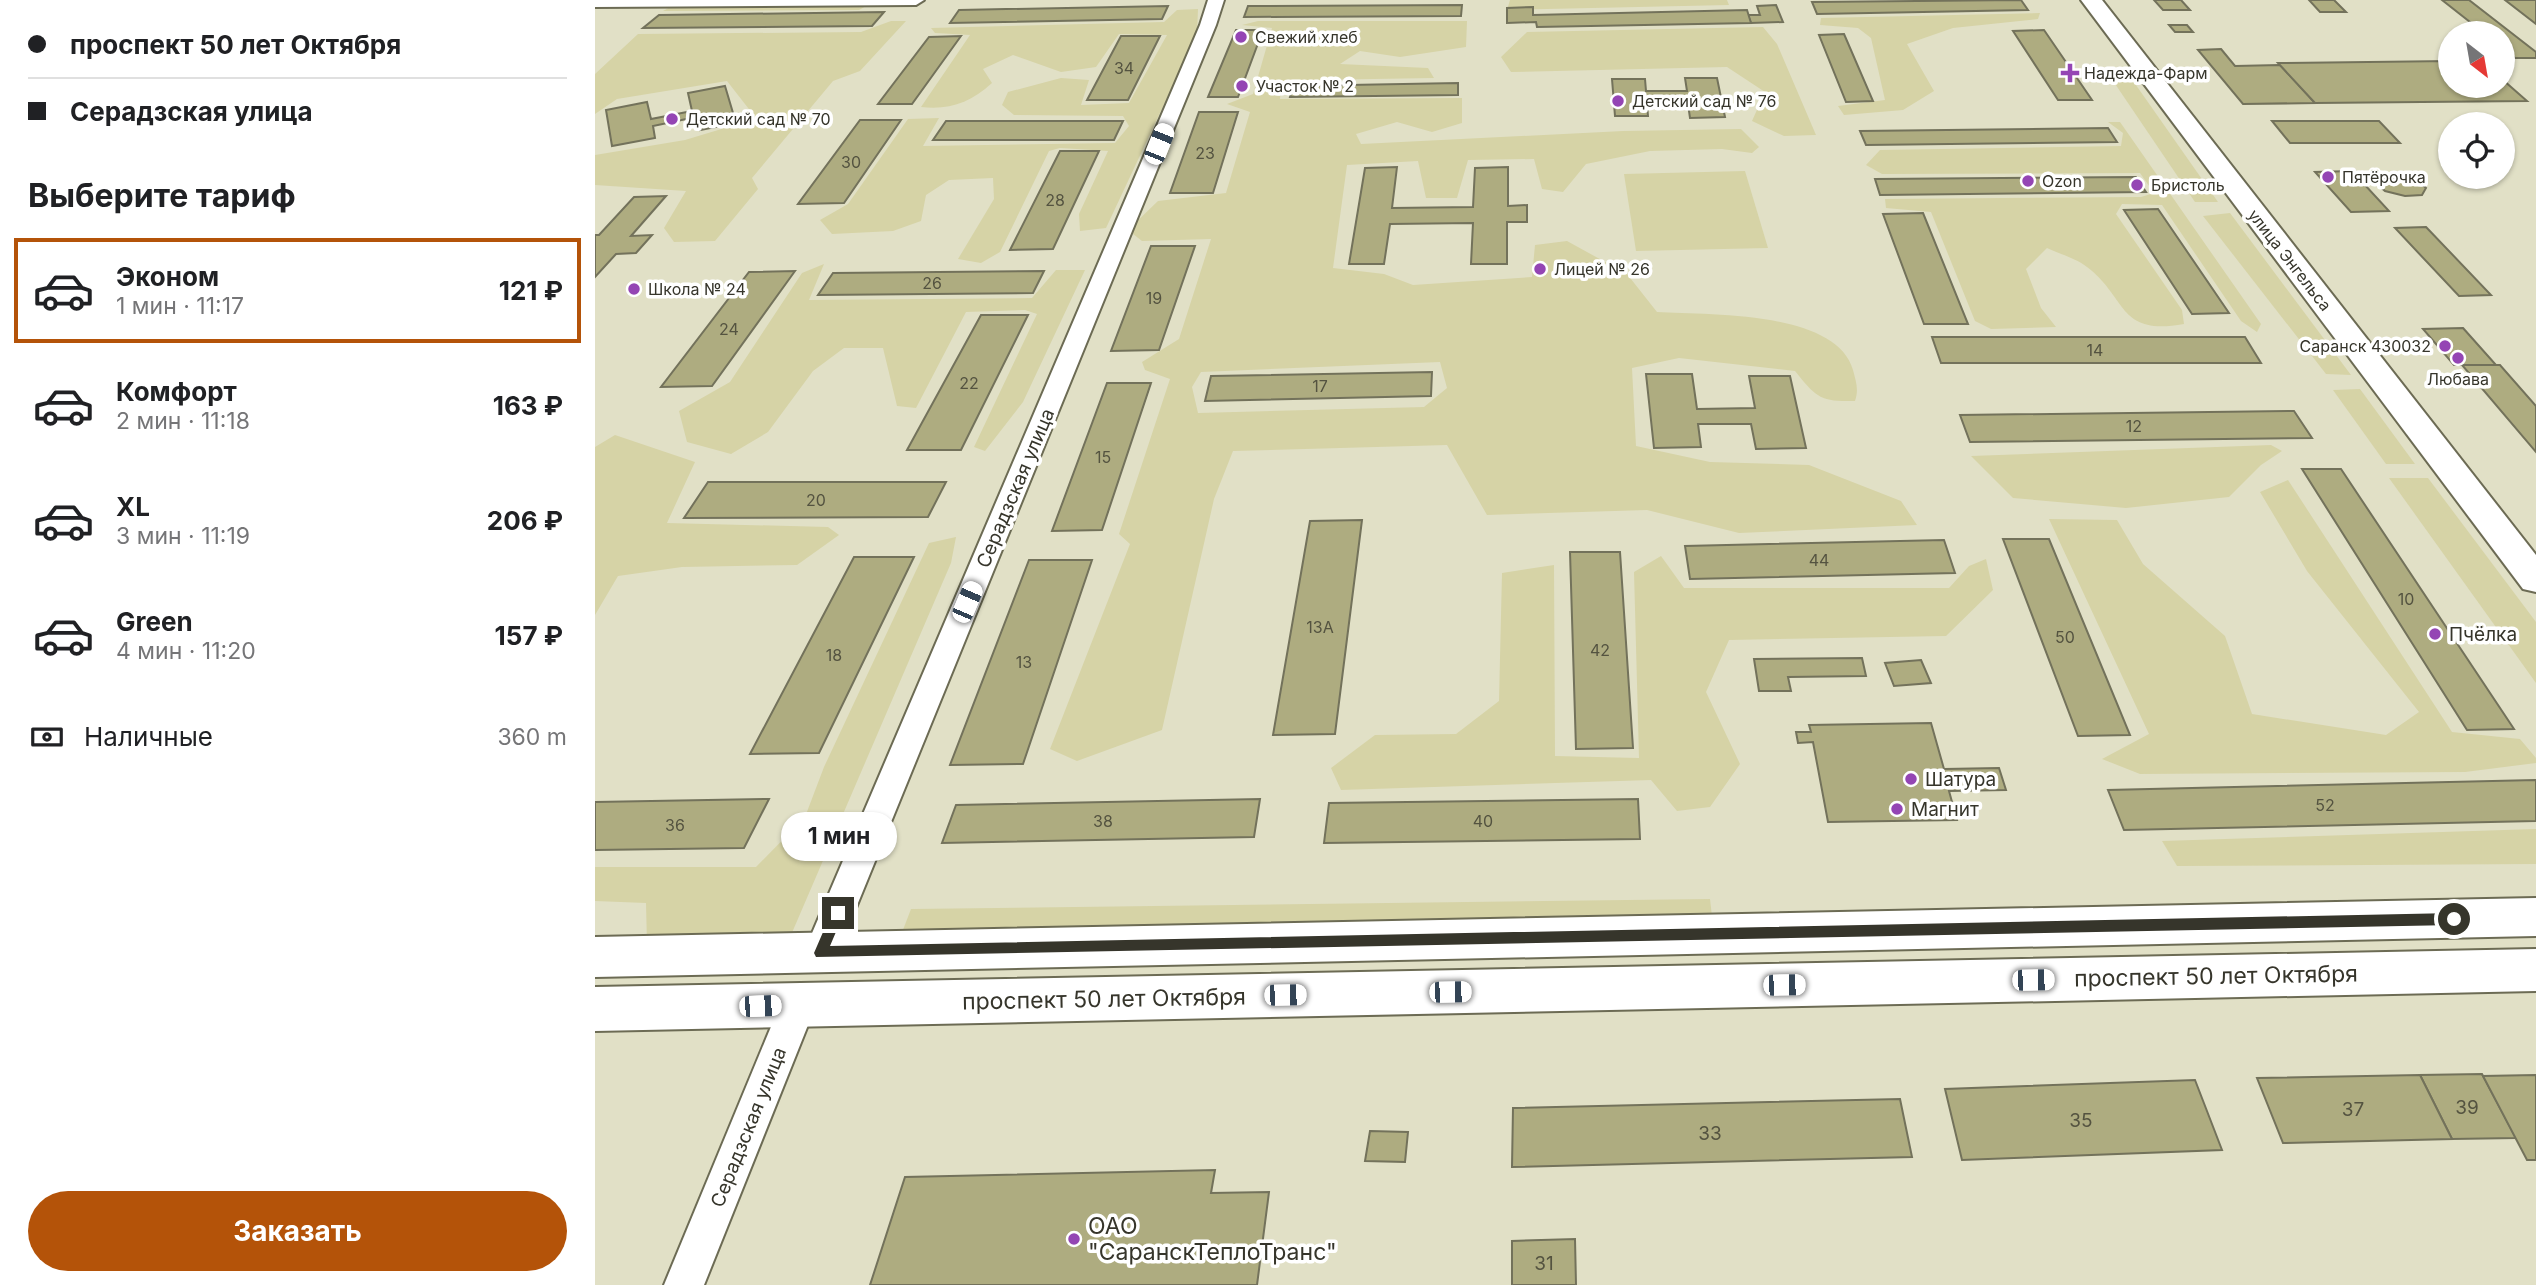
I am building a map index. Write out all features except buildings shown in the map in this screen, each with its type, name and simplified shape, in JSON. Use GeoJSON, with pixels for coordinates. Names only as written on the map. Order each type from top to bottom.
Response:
{"type":"FeatureCollection","features":[{"type":"Feature","properties":{"kind":"main road","name":"улица Энгельса"},"geometry":{"type":"LineString","coordinates":[[2091,0],[2536,580]]}},
{"type":"Feature","properties":{"kind":"main road"},"geometry":{"type":"LineString","coordinates":[[595,957],[2536,917]]}},
{"type":"Feature","properties":{"kind":"main road","name":"Серадзская улица"},"geometry":{"type":"LineString","coordinates":[[798,1005],[821,953]]}},
{"type":"Feature","properties":{"kind":"main road","name":"проспект 50 лет Октября"},"geometry":{"type":"LineString","coordinates":[[595,1009],[2536,970]]}},
{"type":"Feature","properties":{"kind":"street"},"geometry":{"type":"LineString","coordinates":[[595,2],[916,0]]}},
{"type":"Feature","properties":{"kind":"street","name":"Серадзская улица"},"geometry":{"type":"LineString","coordinates":[[821,953],[1208,25],[1216,0]]}},
{"type":"Feature","properties":{"kind":"street","name":"Серадзская улица"},"geometry":{"type":"LineString","coordinates":[[684,1285],[798,1005]]}},
{"type":"Feature","properties":{"kind":"shaded area"},"geometry":{"type":"Polygon","coordinates":[[[1510,0],[1727,0],[1729,5],[1507,10],[1510,0]]]}},
{"type":"Feature","properties":{"kind":"shaded area"},"geometry":{"type":"Polygon","coordinates":[[[674,5],[868,5],[859,10],[663,11],[674,5]]]}},
{"type":"Feature","properties":{"kind":"shaded area"},"geometry":{"type":"Polygon","coordinates":[[[1198,9],[1197,34],[1106,228],[1080,231],[1079,214],[1108,151],[1060,148],[1049,151],[1000,252],[981,263],[958,259],[994,199],[993,178],[949,180],[926,195],[921,221],[893,231],[832,234],[820,220],[848,204],[908,119],[939,118],[923,146],[1115,143],[1129,126],[1123,116],[1014,115],[1002,105],[1008,92],[1061,78],[1089,80],[1081,105],[1129,103],[1167,35],[1119,34],[1096,67],[1061,72],[1013,55],[983,69],[992,83],[976,96],[950,106],[921,107],[970,35],[935,33],[931,28],[1164,22],[1177,10],[1198,9]]]}},
{"type":"Feature","properties":{"kind":"shaded area"},"geometry":{"type":"Polygon","coordinates":[[[2040,13],[2038,19],[1953,28],[1907,44],[1934,91],[1903,110],[1844,115],[1838,106],[1885,100],[1871,38],[1858,28],[1820,25],[1821,18],[2040,13]]]}},
{"type":"Feature","properties":{"kind":"shaded area"},"geometry":{"type":"Polygon","coordinates":[[[891,21],[906,21],[860,71],[833,81],[752,178],[758,189],[715,241],[674,242],[664,228],[686,191],[595,185],[595,155],[685,140],[748,121],[752,113],[727,81],[617,99],[595,114],[595,74],[638,34],[861,32],[891,21]]]}},
{"type":"Feature","properties":{"kind":"shaded area"},"geometry":{"type":"Polygon","coordinates":[[[1258,21],[1467,21],[1466,47],[1400,57],[1360,51],[1340,64],[1428,68],[1434,78],[1313,80],[1281,88],[1280,99],[1462,98],[1462,123],[1432,132],[1397,122],[1356,134],[1361,144],[1623,131],[1741,129],[1759,147],[1752,153],[1722,149],[1650,151],[1586,164],[1563,192],[1542,189],[1534,159],[1468,160],[1457,198],[1426,198],[1418,161],[1347,165],[1333,268],[1384,274],[1413,285],[1532,277],[1535,245],[1567,241],[1627,274],[1657,312],[1767,320],[1797,326],[1822,336],[1842,350],[1853,370],[1857,389],[1855,401],[1826,399],[1820,396],[1808,387],[1795,371],[1679,358],[1632,368],[1636,446],[1710,462],[1809,465],[1901,501],[1917,525],[1739,533],[1647,510],[1487,515],[1447,445],[1233,451],[1214,499],[1162,730],[1077,761],[1050,749],[1130,544],[1119,534],[1170,379],[1145,370],[1142,362],[1179,339],[1211,239],[1142,241],[1128,230],[1158,201],[1226,193],[1250,112],[1227,104],[1253,94],[1272,28],[1242,25],[1258,21]],[[1440,362],[1201,372],[1192,387],[1198,413],[1424,407],[1447,388],[1440,362]]]}},
{"type":"Feature","properties":{"kind":"shaded area"},"geometry":{"type":"Polygon","coordinates":[[[1763,27],[1777,44],[1816,135],[1784,136],[1752,121],[1765,92],[1727,67],[1511,72],[1501,57],[1527,32],[1763,27]]]}},
{"type":"Feature","properties":{"kind":"shaded area"},"geometry":{"type":"Polygon","coordinates":[[[2124,68],[2218,202],[2195,202],[2105,69],[2124,68]]]}},
{"type":"Feature","properties":{"kind":"shaded area"},"geometry":{"type":"Polygon","coordinates":[[[2108,122],[2120,122],[2261,324],[2257,332],[2241,321],[2162,205],[2122,204],[2116,214],[2182,310],[2184,324],[2146,325],[2135,319],[2087,267],[2047,248],[2026,269],[2041,308],[2056,327],[1991,329],[1975,321],[1931,212],[1886,208],[1885,199],[2141,197],[2154,193],[2140,173],[1882,174],[1866,165],[1880,150],[2121,146],[2123,133],[2108,122]]]}},
{"type":"Feature","properties":{"kind":"shaded area"},"geometry":{"type":"Polygon","coordinates":[[[1745,171],[1768,248],[1636,251],[1624,174],[1745,171]]]}},
{"type":"Feature","properties":{"kind":"shaded area"},"geometry":{"type":"Polygon","coordinates":[[[2230,213],[2351,375],[2326,374],[2203,216],[2230,213]]]}},
{"type":"Feature","properties":{"kind":"shaded area"},"geometry":{"type":"Polygon","coordinates":[[[824,264],[809,300],[1032,298],[1056,270],[1085,270],[1023,402],[985,451],[974,447],[1037,314],[1025,310],[966,312],[916,408],[897,406],[883,348],[844,348],[813,371],[768,432],[731,454],[687,442],[679,411],[730,382],[802,273],[824,264]]]}},
{"type":"Feature","properties":{"kind":"shaded area"},"geometry":{"type":"Polygon","coordinates":[[[2360,389],[2415,464],[2386,464],[2333,390],[2360,389]]]}},
{"type":"Feature","properties":{"kind":"shaded area"},"geometry":{"type":"Polygon","coordinates":[[[615,435],[695,462],[667,523],[828,527],[839,535],[797,565],[682,567],[618,576],[595,615],[595,447],[615,435]]]}},
{"type":"Feature","properties":{"kind":"shaded area"},"geometry":{"type":"Polygon","coordinates":[[[2271,445],[2282,451],[2261,465],[2229,497],[2126,508],[2013,498],[1971,456],[2271,445]]]}},
{"type":"Feature","properties":{"kind":"shaded area"},"geometry":{"type":"Polygon","coordinates":[[[2389,478],[2428,478],[2536,622],[2536,683],[2389,478]]]}},
{"type":"Feature","properties":{"kind":"shaded area"},"geometry":{"type":"Polygon","coordinates":[[[2288,480],[2452,732],[2520,739],[2536,758],[2536,763],[2465,772],[2140,774],[2102,759],[2149,734],[2049,519],[2117,520],[2143,564],[2225,636],[2252,714],[2386,735],[2419,712],[2307,571],[2260,492],[2288,480]]]}},
{"type":"Feature","properties":{"kind":"shaded area"},"geometry":{"type":"Polygon","coordinates":[[[956,537],[951,563],[788,942],[647,945],[646,903],[595,901],[595,867],[756,867],[805,817],[824,767],[929,543],[956,537]]]}},
{"type":"Feature","properties":{"kind":"shaded area"},"geometry":{"type":"Polygon","coordinates":[[[1661,556],[1684,588],[1949,588],[1969,566],[1986,559],[1993,590],[1946,636],[1729,640],[1706,692],[1740,764],[1710,807],[1677,811],[1651,780],[1341,790],[1331,768],[1375,735],[1456,734],[1499,701],[1502,573],[1554,565],[1555,756],[1639,758],[1634,572],[1661,556]]]}},
{"type":"Feature","properties":{"kind":"shaded area"},"geometry":{"type":"Polygon","coordinates":[[[2536,829],[2536,864],[2177,866],[2162,841],[2536,829]]]}},
{"type":"Feature","properties":{"kind":"shaded area"},"geometry":{"type":"Polygon","coordinates":[[[1710,899],[1713,925],[901,935],[911,909],[1710,899]]]}},
{"type":"Feature","properties":{"kind":"place","name":"Свежий хлеб"},"geometry":{"type":"Point","coordinates":[1241,37]}},
{"type":"Feature","properties":{"kind":"place","name":"Надежда-Фарм"},"geometry":{"type":"Point","coordinates":[2070,73]}},
{"type":"Feature","properties":{"kind":"place","name":"Участок № 2"},"geometry":{"type":"Point","coordinates":[1242,86]}},
{"type":"Feature","properties":{"kind":"place","name":"Детский сад № 76"},"geometry":{"type":"Point","coordinates":[1618,101]}},
{"type":"Feature","properties":{"kind":"place","name":"Детский сад № 70"},"geometry":{"type":"Point","coordinates":[672,119]}},
{"type":"Feature","properties":{"kind":"place","name":"Пятёрочка"},"geometry":{"type":"Point","coordinates":[2328,177]}},
{"type":"Feature","properties":{"kind":"place","name":"Ozon"},"geometry":{"type":"Point","coordinates":[2028,181]}},
{"type":"Feature","properties":{"kind":"place","name":"Бристоль"},"geometry":{"type":"Point","coordinates":[2137,185]}},
{"type":"Feature","properties":{"kind":"place","name":"Лицей № 26"},"geometry":{"type":"Point","coordinates":[1540,269]}},
{"type":"Feature","properties":{"kind":"place","name":"Школа № 24"},"geometry":{"type":"Point","coordinates":[634,289]}},
{"type":"Feature","properties":{"kind":"place","name":"Саранск 430032"},"geometry":{"type":"Point","coordinates":[2445,346]}},
{"type":"Feature","properties":{"kind":"place","name":"Любава"},"geometry":{"type":"Point","coordinates":[2458,358]}},
{"type":"Feature","properties":{"kind":"place","name":"Пчёлка"},"geometry":{"type":"Point","coordinates":[2435,634]}},
{"type":"Feature","properties":{"kind":"place","name":"Шатура"},"geometry":{"type":"Point","coordinates":[1911,779]}},
{"type":"Feature","properties":{"kind":"place","name":"Магнит"},"geometry":{"type":"Point","coordinates":[1897,809]}},
{"type":"Feature","properties":{"kind":"place","name":"ОАО \"СаранскТеплоТранс\""},"geometry":{"type":"Point","coordinates":[1074,1239]}},
{"type":"Feature","properties":{"kind":"route"},"geometry":{"type":"LineString","coordinates":[[838,913],[821,953],[2454,919]]}}]}
